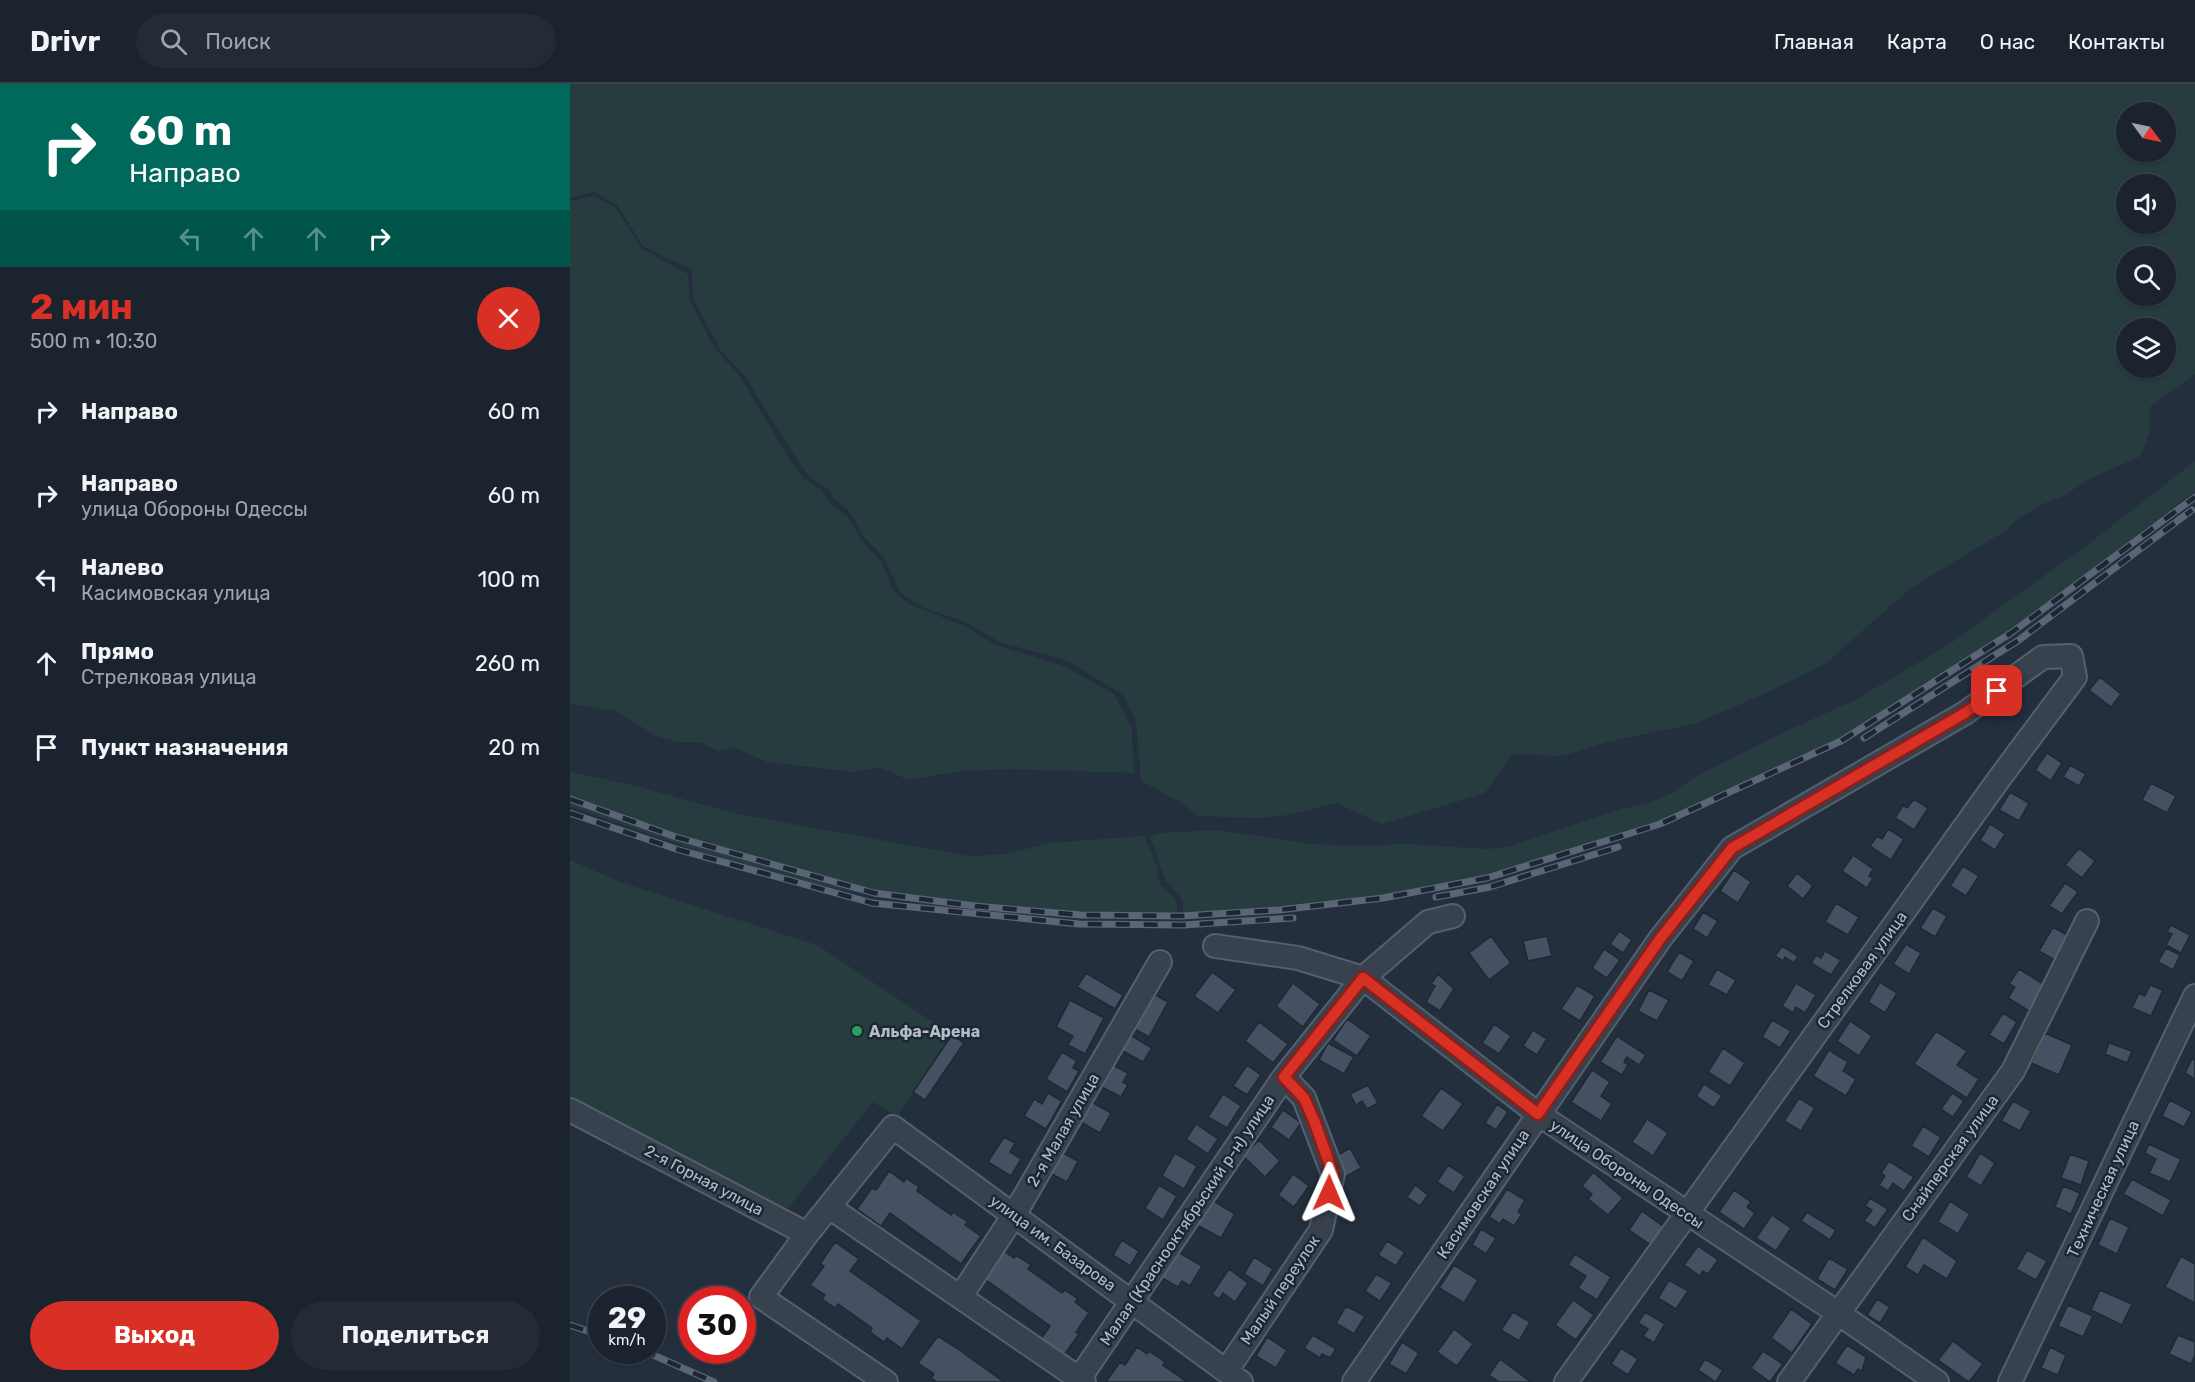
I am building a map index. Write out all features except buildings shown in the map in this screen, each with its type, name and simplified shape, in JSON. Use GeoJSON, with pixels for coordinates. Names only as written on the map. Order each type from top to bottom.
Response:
{"type":"FeatureCollection","features":[{"type":"Feature","properties":{"kind":"street","name":"Стрелковая улица"},"geometry":{"type":"LineString","coordinates":[[1566,1382],[1999,779],[2075,677],[2071,657],[2043,657],[1965,713]]}},
{"type":"Feature","properties":{"kind":"street","name":"Касимовская улица"},"geometry":{"type":"LineString","coordinates":[[1354,1382],[1660,939],[1732,848],[1965,713]]}},
{"type":"Feature","properties":{"kind":"street","name":"Малая (Краснооктябрьский р-н) улица"},"geometry":{"type":"LineString","coordinates":[[1080,1381],[1131,1301],[1284,1077],[1363,978],[1428,922],[1453,916]]}},
{"type":"Feature","properties":{"kind":"street","name":"Снайперская улица"},"geometry":{"type":"LineString","coordinates":[[1790,1382],[2013,1071],[2087,921]]}},
{"type":"Feature","properties":{"kind":"street","name":"улица Обороны Одессы"},"geometry":{"type":"LineString","coordinates":[[1215,946],[1298,958],[1363,978],[1538,1114],[1687,1215],[1838,1312],[1937,1382]]}},
{"type":"Feature","properties":{"kind":"street","name":"2-я Малая улица"},"geometry":{"type":"LineString","coordinates":[[961,1296],[1014,1215],[1160,962]]}},
{"type":"Feature","properties":{"kind":"street","name":"Техническая улица"},"geometry":{"type":"LineString","coordinates":[[2010,1382],[2195,996]]}},
{"type":"Feature","properties":{"kind":"street","name":"Малый переулок"},"geometry":{"type":"LineString","coordinates":[[1234,1376],[1321,1230],[1333,1174],[1304,1098],[1284,1077]]}},
{"type":"Feature","properties":{"kind":"street","name":"2-я Горная улица"},"geometry":{"type":"LineString","coordinates":[[570,1110],[807,1234]]}},
{"type":"Feature","properties":{"kind":"street","name":"улица им. Базарова"},"geometry":{"type":"LineString","coordinates":[[829,1207],[893,1127],[1234,1376]]}},
{"type":"Feature","properties":{"kind":"street"},"geometry":{"type":"LineString","coordinates":[[886,1382],[761,1297],[829,1207],[961,1296],[1080,1381]]}},
{"type":"Feature","properties":{"kind":"green space"},"geometry":{"type":"Polygon","coordinates":[[[570,84],[2195,84],[2195,374],[2150,407],[2149,433],[2141,456],[2089,479],[2064,496],[2041,505],[2018,519],[2005,531],[1911,588],[1825,664],[1762,695],[1694,724],[1607,742],[1562,756],[1512,754],[1485,793],[1382,824],[1336,803],[1289,815],[1259,818],[1197,816],[1179,801],[1141,781],[1136,721],[1122,694],[1068,661],[1000,642],[963,621],[922,607],[900,593],[884,557],[864,537],[849,511],[833,498],[830,490],[814,481],[801,466],[744,375],[721,351],[693,298],[692,270],[643,246],[617,205],[594,192],[570,198],[570,84]]]}},
{"type":"Feature","properties":{"kind":"green space"},"geometry":{"type":"Polygon","coordinates":[[[594,196],[615,207],[642,249],[688,274],[690,301],[715,349],[739,375],[794,466],[805,479],[822,490],[829,503],[849,518],[861,540],[881,561],[894,591],[909,604],[965,626],[996,645],[1066,667],[1114,694],[1132,729],[1134,773],[1012,769],[959,771],[909,780],[878,767],[855,772],[767,762],[736,748],[718,751],[700,742],[678,742],[656,736],[613,709],[597,709],[570,703],[570,201],[594,196]]]}},
{"type":"Feature","properties":{"kind":"green space"},"geometry":{"type":"Polygon","coordinates":[[[2195,461],[2195,491],[1971,656],[1925,687],[1830,744],[1784,768],[1686,812],[1531,865],[1429,889],[1368,899],[1275,908],[1183,913],[1183,900],[1165,880],[1150,836],[1158,833],[1218,830],[1311,844],[1358,846],[1407,844],[1487,849],[1508,847],[1621,809],[1646,804],[1673,793],[1693,778],[1791,729],[1855,700],[1948,645],[2091,542],[2195,461]]]}},
{"type":"Feature","properties":{"kind":"green space"},"geometry":{"type":"Polygon","coordinates":[[[570,772],[636,786],[737,814],[969,856],[1006,854],[1049,843],[1144,836],[1158,868],[1157,877],[1160,884],[1175,898],[1178,915],[1062,915],[985,910],[908,901],[832,887],[718,857],[570,806],[570,772]]]}},
{"type":"Feature","properties":{"kind":"green space"},"geometry":{"type":"Polygon","coordinates":[[[570,860],[620,882],[817,945],[952,1035],[897,1117],[873,1102],[786,1211],[570,1096],[570,860]]]}},
{"type":"Feature","properties":{"kind":"railway"},"geometry":{"type":"LineString","coordinates":[[570,799],[676,837],[874,893],[975,906],[1081,915],[1181,916],[1279,910],[1383,898],[1487,878],[1660,824],[1841,741],[2011,633],[2195,497]]}},
{"type":"Feature","properties":{"kind":"railway"},"geometry":{"type":"LineString","coordinates":[[1864,738],[2019,640],[2192,510]]}},
{"type":"Feature","properties":{"kind":"railway"},"geometry":{"type":"LineString","coordinates":[[570,813],[676,849],[872,903],[1079,924],[1183,925],[1293,918]]}},
{"type":"Feature","properties":{"kind":"railway"},"geometry":{"type":"LineString","coordinates":[[1436,897],[1490,887],[1618,847]]}},
{"type":"Feature","properties":{"kind":"railway"},"geometry":{"type":"LineString","coordinates":[[570,1325],[588,1331]]}},
{"type":"Feature","properties":{"kind":"railway"},"geometry":{"type":"LineString","coordinates":[[666,1361],[714,1382]]}},
{"type":"Feature","properties":{"kind":"place","name":"Альфа-Арена"},"geometry":{"type":"Point","coordinates":[857,1031]}},
{"type":"Feature","properties":{"kind":"route"},"geometry":{"type":"LineString","coordinates":[[1329,1193],[1333,1174],[1315,1123],[1304,1098],[1284,1077],[1363,978],[1538,1114],[1660,939],[1732,848],[1965,713],[1997,691]]}}]}
